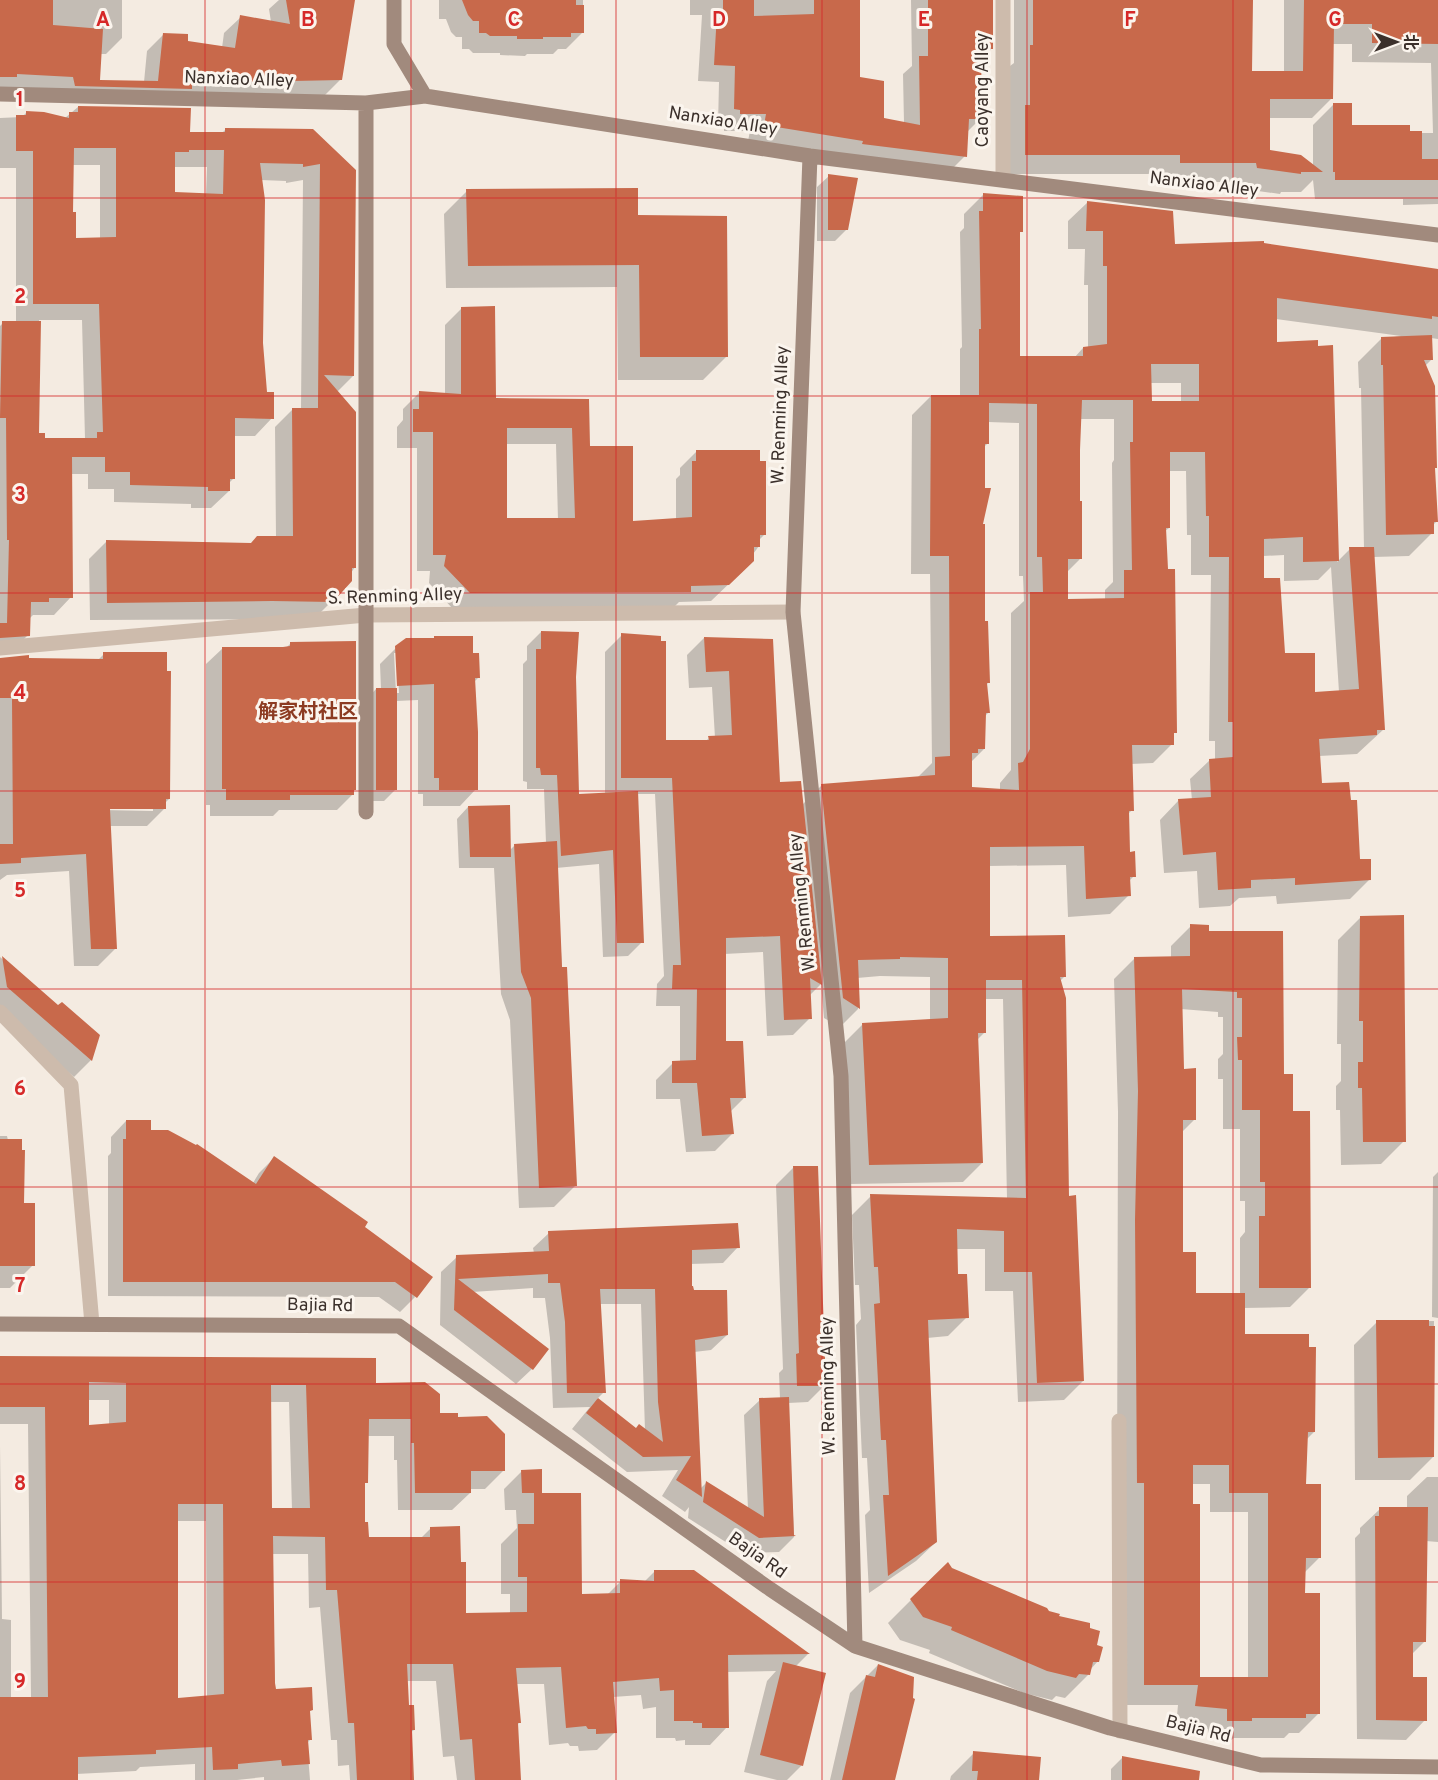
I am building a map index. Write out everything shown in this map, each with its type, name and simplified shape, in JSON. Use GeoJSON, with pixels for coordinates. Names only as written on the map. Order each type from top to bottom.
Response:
{"type":"FeatureCollection","features":[{"type":"Feature","properties":{"kind":"street"},"geometry":{"type":"LineString","coordinates":[[394,0],[394,44],[424,96]]}},
{"type":"Feature","properties":{"kind":"street","name":"Caoyang Alley"},"geometry":{"type":"LineString","coordinates":[[1003,0],[1003,179]]}},
{"type":"Feature","properties":{"kind":"street","name":"Nanxiao Alley"},"geometry":{"type":"LineString","coordinates":[[0,94],[366,103],[424,96],[810,156],[1438,235]]}},
{"type":"Feature","properties":{"kind":"street"},"geometry":{"type":"LineString","coordinates":[[366,103],[366,812]]}},
{"type":"Feature","properties":{"kind":"street","name":"W. Renming Alley"},"geometry":{"type":"LineString","coordinates":[[810,156],[793,612],[841,1076],[855,1646]]}},
{"type":"Feature","properties":{"kind":"street","name":"S. Renming Alley"},"geometry":{"type":"LineString","coordinates":[[0,648],[366,615],[793,612]]}},
{"type":"Feature","properties":{"kind":"street"},"geometry":{"type":"LineString","coordinates":[[0,1012],[71,1085],[92,1324]]}},
{"type":"Feature","properties":{"kind":"street","name":"Bajia Rd"},"geometry":{"type":"LineString","coordinates":[[0,1324],[399,1326],[770,1589],[855,1646],[1120,1731],[1261,1765],[1438,1767]]}},
{"type":"Feature","properties":{"kind":"street"},"geometry":{"type":"LineString","coordinates":[[1119,1421],[1120,1731]]}},
{"type":"Feature","properties":{"kind":"building"},"geometry":{"type":"Polygon","coordinates":[[[0,0],[53,0],[53,25],[103,29],[100,80],[158,81],[163,33],[188,34],[188,41],[235,48],[240,15],[290,24],[286,0],[355,0],[342,80],[192,83],[192,89],[75,86],[73,77],[17,74],[17,77],[0,77],[0,0]]]}},
{"type":"Feature","properties":{"kind":"building"},"geometry":{"type":"Polygon","coordinates":[[[462,0],[576,0],[576,5],[584,5],[584,33],[571,33],[571,37],[543,37],[543,39],[490,36],[486,33],[479,33],[479,21],[473,21],[468,15],[462,0]]]}},
{"type":"Feature","properties":{"kind":"building"},"geometry":{"type":"Polygon","coordinates":[[[723,0],[754,0],[754,16],[814,14],[814,0],[860,0],[860,77],[884,81],[884,118],[920,125],[919,56],[928,56],[928,0],[993,0],[993,49],[981,49],[982,119],[969,119],[967,157],[862,144],[863,141],[764,125],[766,114],[740,114],[740,110],[734,109],[735,66],[714,65],[717,13],[723,14],[723,0]]]}},
{"type":"Feature","properties":{"kind":"building"},"geometry":{"type":"Polygon","coordinates":[[[1033,0],[1253,0],[1252,71],[1303,71],[1304,0],[1438,0],[1438,44],[1372,43],[1372,24],[1334,24],[1333,99],[1270,99],[1270,150],[1301,155],[1323,172],[1301,172],[1301,174],[1257,168],[1256,163],[1180,163],[1180,155],[1025,155],[1025,105],[1030,105],[1033,0]]]}},
{"type":"Feature","properties":{"kind":"building"},"geometry":{"type":"Polygon","coordinates":[[[1333,103],[1352,103],[1352,125],[1410,125],[1410,131],[1422,131],[1422,159],[1438,159],[1438,180],[1335,180],[1333,103]]]}},
{"type":"Feature","properties":{"kind":"building"},"geometry":{"type":"Polygon","coordinates":[[[78,106],[191,108],[190,132],[225,132],[225,128],[313,129],[356,170],[354,376],[324,375],[356,412],[356,568],[352,568],[352,581],[333,602],[107,603],[106,540],[251,543],[257,536],[293,536],[292,408],[318,408],[320,164],[303,167],[303,164],[260,163],[265,200],[263,343],[267,392],[274,392],[274,419],[235,418],[235,479],[230,479],[230,491],[208,491],[208,487],[130,485],[130,472],[105,472],[105,457],[72,457],[73,598],[49,598],[49,602],[31,602],[30,636],[0,638],[0,623],[7,623],[9,540],[7,540],[6,418],[0,418],[2,321],[41,321],[39,433],[45,433],[45,438],[97,438],[97,432],[103,432],[99,304],[33,304],[33,151],[16,151],[16,115],[26,115],[26,111],[44,112],[69,118],[69,112],[78,112],[78,106]],[[74,148],[73,212],[76,212],[76,238],[116,237],[116,148],[74,148]],[[189,150],[189,152],[175,152],[175,192],[223,194],[224,150],[189,150]]]}},
{"type":"Feature","properties":{"kind":"building"},"geometry":{"type":"Polygon","coordinates":[[[828,174],[858,178],[848,230],[828,230],[828,174]]]}},
{"type":"Feature","properties":{"kind":"building"},"geometry":{"type":"Polygon","coordinates":[[[638,188],[638,215],[727,216],[728,357],[640,357],[639,265],[468,266],[466,189],[638,188]]]}},
{"type":"Feature","properties":{"kind":"building"},"geometry":{"type":"Polygon","coordinates":[[[983,193],[1023,196],[1023,232],[1020,232],[1020,356],[1083,356],[1083,347],[1107,344],[1107,266],[1103,266],[1103,231],[1086,231],[1087,201],[1173,211],[1175,244],[1264,241],[1264,243],[1438,269],[1438,317],[1432,316],[1432,319],[1277,298],[1277,342],[1318,340],[1318,346],[1333,345],[1339,561],[1303,562],[1303,537],[1264,539],[1264,578],[1280,578],[1285,653],[1315,653],[1315,692],[1359,689],[1349,547],[1374,547],[1385,730],[1377,730],[1377,735],[1319,739],[1322,783],[1349,782],[1351,800],[1357,800],[1360,859],[1371,859],[1371,880],[1295,885],[1295,878],[1251,880],[1251,888],[1218,890],[1216,852],[1183,855],[1178,799],[1211,797],[1209,759],[1233,757],[1233,722],[1228,722],[1229,557],[1209,557],[1205,452],[1170,452],[1170,528],[1166,528],[1168,569],[1175,569],[1177,733],[1174,733],[1174,745],[1132,745],[1134,811],[1129,811],[1130,852],[1135,851],[1136,877],[1130,877],[1131,896],[1086,899],[1084,846],[990,847],[990,936],[1065,935],[1066,977],[1060,977],[1066,998],[1069,1196],[1076,1195],[1084,1381],[1037,1383],[1032,1272],[1004,1272],[1004,1231],[957,1229],[958,1274],[967,1274],[969,1318],[928,1320],[937,1542],[888,1576],[883,1495],[889,1495],[886,1440],[881,1440],[874,1304],[880,1303],[878,1267],[874,1267],[870,1194],[1026,1198],[1022,980],[986,980],[986,1033],[978,1033],[983,1163],[869,1165],[862,1023],[948,1018],[948,958],[900,957],[900,959],[858,960],[860,1009],[843,998],[821,784],[935,775],[935,757],[950,756],[949,556],[930,556],[931,395],[979,395],[979,329],[981,329],[979,211],[983,211],[983,193]],[[1151,364],[1152,401],[1199,401],[1199,364],[1151,364]],[[1082,400],[1080,450],[1082,559],[1068,559],[1068,599],[1124,598],[1124,570],[1132,570],[1130,442],[1133,442],[1133,400],[1082,400]],[[989,403],[989,444],[985,444],[985,488],[991,488],[983,524],[985,524],[985,621],[988,621],[990,683],[987,683],[990,713],[986,713],[985,749],[978,749],[978,753],[972,753],[972,787],[1019,790],[1018,763],[1023,762],[1030,749],[1030,592],[1043,592],[1042,557],[1037,557],[1037,404],[989,403]]]}},
{"type":"Feature","properties":{"kind":"building"},"geometry":{"type":"Polygon","coordinates":[[[495,306],[496,398],[589,399],[590,446],[633,446],[633,521],[692,517],[692,461],[696,461],[696,450],[760,450],[760,461],[766,461],[766,535],[760,535],[760,547],[754,547],[754,561],[729,585],[691,586],[691,592],[470,593],[444,566],[446,555],[433,555],[433,432],[413,432],[413,409],[419,409],[419,391],[461,394],[461,307],[495,306]],[[507,428],[507,518],[575,518],[572,428],[507,428]]]}},
{"type":"Feature","properties":{"kind":"building"},"geometry":{"type":"Polygon","coordinates":[[[1432,335],[1433,360],[1424,360],[1435,386],[1437,468],[1435,468],[1438,522],[1434,522],[1434,534],[1386,535],[1381,337],[1432,335]]]}},
{"type":"Feature","properties":{"kind":"building"},"geometry":{"type":"Polygon","coordinates":[[[541,631],[579,632],[576,677],[579,794],[638,791],[644,943],[617,943],[613,850],[561,856],[557,775],[541,775],[540,768],[536,768],[536,649],[541,649],[541,631]]]}},
{"type":"Feature","properties":{"kind":"building"},"geometry":{"type":"Polygon","coordinates":[[[621,633],[661,636],[661,641],[666,641],[666,740],[709,740],[708,736],[732,735],[729,671],[706,672],[704,637],[773,639],[780,782],[801,781],[822,985],[810,978],[812,1019],[784,1020],[780,936],[726,938],[726,1041],[743,1041],[746,1098],[730,1098],[734,1134],[702,1136],[697,1083],[672,1083],[672,1061],[696,1060],[697,989],[672,989],[673,965],[681,965],[672,778],[621,778],[621,633]]]}},
{"type":"Feature","properties":{"kind":"building"},"geometry":{"type":"Polygon","coordinates":[[[434,636],[473,636],[473,653],[479,653],[480,678],[475,678],[478,790],[439,790],[439,778],[434,778],[434,684],[397,686],[395,646],[406,638],[434,638],[434,636]]]}},
{"type":"Feature","properties":{"kind":"building"},"geometry":{"type":"Polygon","coordinates":[[[356,641],[356,790],[354,790],[354,795],[290,795],[290,800],[226,800],[226,789],[222,789],[222,647],[283,647],[290,646],[290,642],[356,641]]]}},
{"type":"Feature","properties":{"kind":"building"},"geometry":{"type":"Polygon","coordinates":[[[103,652],[167,652],[167,671],[171,671],[170,799],[166,799],[166,809],[110,809],[117,949],[91,949],[86,854],[21,858],[21,863],[0,864],[0,844],[13,844],[12,698],[0,698],[0,658],[29,655],[29,658],[103,659],[103,652]]]}},
{"type":"Feature","properties":{"kind":"building"},"geometry":{"type":"Polygon","coordinates":[[[376,688],[397,688],[397,790],[376,790],[376,688]]]}},
{"type":"Feature","properties":{"kind":"building"},"geometry":{"type":"Polygon","coordinates":[[[510,805],[511,857],[470,857],[468,806],[510,805]]]}},
{"type":"Feature","properties":{"kind":"building"},"geometry":{"type":"Polygon","coordinates":[[[557,841],[562,967],[567,967],[577,1186],[539,1188],[531,998],[521,972],[514,844],[557,841]]]}},
{"type":"Feature","properties":{"kind":"building"},"geometry":{"type":"Polygon","coordinates":[[[1404,915],[1406,1142],[1363,1142],[1362,1088],[1358,1088],[1358,1062],[1363,1062],[1363,1021],[1359,1021],[1360,916],[1404,915]]]}},
{"type":"Feature","properties":{"kind":"building"},"geometry":{"type":"Polygon","coordinates":[[[1190,924],[1209,925],[1209,931],[1283,931],[1284,1074],[1293,1074],[1293,1111],[1310,1111],[1311,1288],[1259,1288],[1259,1216],[1265,1216],[1265,1182],[1260,1182],[1260,1110],[1242,1110],[1242,1060],[1238,1060],[1237,1037],[1242,1037],[1242,998],[1237,998],[1237,992],[1182,989],[1184,1069],[1196,1068],[1196,1120],[1183,1120],[1183,1252],[1196,1252],[1196,1293],[1245,1293],[1245,1334],[1309,1334],[1309,1347],[1316,1347],[1315,1432],[1308,1432],[1306,1484],[1321,1484],[1321,1558],[1306,1558],[1305,1593],[1320,1593],[1320,1714],[1306,1714],[1306,1718],[1252,1718],[1252,1721],[1227,1721],[1227,1709],[1195,1706],[1198,1685],[1144,1685],[1144,1483],[1137,1483],[1135,1220],[1138,1091],[1134,957],[1190,956],[1190,924]],[[1193,1465],[1193,1504],[1200,1504],[1200,1677],[1268,1677],[1268,1493],[1229,1493],[1229,1465],[1193,1465]]]}},
{"type":"Feature","properties":{"kind":"building"},"geometry":{"type":"Polygon","coordinates":[[[2,956],[58,1005],[62,1002],[100,1035],[92,1061],[7,987],[2,956]]]}},
{"type":"Feature","properties":{"kind":"building"},"geometry":{"type":"Polygon","coordinates":[[[126,1120],[151,1120],[151,1130],[168,1130],[197,1144],[256,1184],[274,1156],[368,1222],[365,1227],[433,1277],[417,1298],[395,1282],[123,1282],[123,1139],[126,1139],[126,1120]]]}},
{"type":"Feature","properties":{"kind":"building"},"geometry":{"type":"Polygon","coordinates":[[[0,1139],[22,1139],[22,1150],[25,1150],[24,1203],[35,1203],[35,1266],[0,1266],[0,1139]]]}},
{"type":"Feature","properties":{"kind":"building"},"geometry":{"type":"Polygon","coordinates":[[[793,1166],[818,1166],[826,1386],[797,1386],[796,1354],[799,1353],[793,1166]]]}},
{"type":"Feature","properties":{"kind":"building"},"geometry":{"type":"Polygon","coordinates":[[[738,1223],[740,1248],[692,1250],[694,1290],[727,1290],[728,1335],[695,1340],[702,1497],[676,1480],[691,1456],[643,1457],[586,1413],[598,1398],[636,1428],[639,1424],[663,1442],[658,1402],[655,1289],[600,1289],[606,1393],[567,1393],[565,1322],[560,1283],[548,1283],[548,1274],[458,1279],[549,1349],[533,1370],[454,1310],[456,1255],[549,1251],[548,1231],[738,1223]]]}},
{"type":"Feature","properties":{"kind":"building"},"geometry":{"type":"Polygon","coordinates":[[[1376,1320],[1429,1320],[1429,1326],[1435,1326],[1434,1457],[1378,1458],[1376,1320]]]}},
{"type":"Feature","properties":{"kind":"building"},"geometry":{"type":"Polygon","coordinates":[[[0,1356],[376,1358],[376,1383],[425,1382],[440,1394],[440,1413],[458,1413],[458,1417],[487,1416],[505,1434],[505,1471],[471,1471],[471,1493],[415,1493],[411,1419],[369,1419],[365,1522],[368,1522],[369,1537],[430,1537],[430,1527],[460,1526],[461,1562],[466,1562],[466,1613],[527,1612],[527,1577],[518,1577],[518,1524],[534,1524],[534,1493],[522,1493],[521,1470],[542,1469],[542,1493],[581,1493],[582,1594],[620,1593],[620,1579],[654,1581],[654,1570],[694,1570],[810,1654],[728,1655],[729,1728],[702,1728],[702,1723],[674,1721],[674,1690],[660,1691],[659,1678],[613,1682],[617,1733],[596,1734],[596,1729],[588,1729],[586,1726],[566,1728],[561,1667],[516,1668],[521,1723],[518,1723],[521,1780],[475,1780],[472,1739],[460,1740],[453,1664],[407,1664],[409,1705],[414,1705],[415,1730],[412,1730],[414,1780],[357,1780],[354,1723],[348,1723],[337,1590],[326,1590],[325,1537],[273,1536],[275,1683],[276,1689],[312,1687],[313,1710],[310,1711],[312,1740],[308,1740],[310,1764],[282,1766],[281,1760],[238,1764],[238,1769],[213,1770],[212,1747],[156,1750],[156,1754],[78,1757],[78,1780],[0,1780],[0,1697],[48,1697],[45,1407],[0,1407],[0,1356]],[[89,1382],[89,1425],[126,1422],[126,1383],[89,1382]],[[271,1385],[272,1508],[310,1508],[306,1385],[271,1385]],[[178,1504],[178,1698],[224,1694],[223,1504],[178,1504]]]}},
{"type":"Feature","properties":{"kind":"building"},"geometry":{"type":"Polygon","coordinates":[[[789,1397],[794,1535],[796,1536],[759,1538],[703,1502],[706,1481],[764,1517],[759,1398],[789,1397]]]}},
{"type":"Feature","properties":{"kind":"building"},"geometry":{"type":"Polygon","coordinates":[[[1379,1507],[1428,1507],[1426,1642],[1413,1642],[1413,1677],[1427,1677],[1427,1721],[1376,1720],[1375,1516],[1379,1516],[1379,1507]]]}},
{"type":"Feature","properties":{"kind":"building"},"geometry":{"type":"Polygon","coordinates":[[[948,1562],[952,1568],[1047,1608],[1049,1611],[1060,1614],[1059,1616],[1090,1623],[1090,1628],[1100,1631],[1097,1645],[1103,1647],[1099,1662],[1093,1662],[1090,1675],[1079,1674],[1076,1678],[1047,1671],[951,1630],[952,1627],[923,1617],[910,1599],[948,1562]]]}},
{"type":"Feature","properties":{"kind":"building"},"geometry":{"type":"Polygon","coordinates":[[[783,1662],[826,1673],[803,1766],[760,1755],[783,1662]]]}},
{"type":"Feature","properties":{"kind":"building"},"geometry":{"type":"Polygon","coordinates":[[[878,1664],[914,1677],[913,1698],[915,1699],[895,1780],[842,1780],[866,1675],[875,1677],[878,1664]]]}},
{"type":"Feature","properties":{"kind":"building"},"geometry":{"type":"Polygon","coordinates":[[[973,1751],[1041,1757],[1039,1780],[977,1780],[978,1771],[972,1771],[973,1751]]]}},
{"type":"Feature","properties":{"kind":"building"},"geometry":{"type":"Polygon","coordinates":[[[1122,1756],[1200,1771],[1199,1780],[1122,1780],[1122,1756]]]}},
{"type":"Feature","properties":{"kind":"district","name":"解家村社区"},"geometry":{"type":"Point","coordinates":[308,713]}}]}
